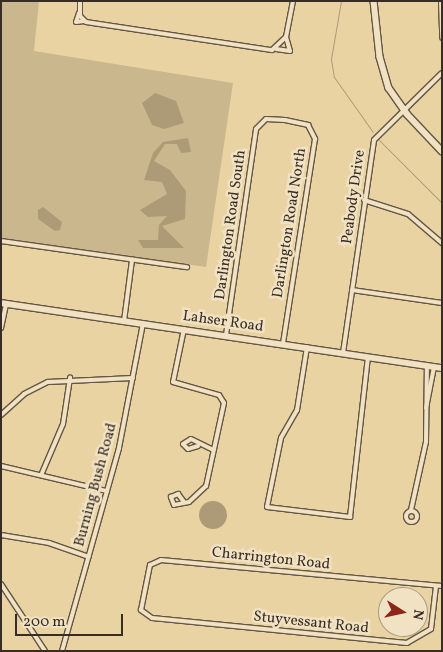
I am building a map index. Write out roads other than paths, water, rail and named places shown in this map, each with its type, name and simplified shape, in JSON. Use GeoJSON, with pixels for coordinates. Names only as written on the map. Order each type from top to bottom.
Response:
{"type":"FeatureCollection","features":[{"type":"Feature","properties":{"kind":"street"},"geometry":{"type":"LineString","coordinates":[[80,1],[76,22],[82,20],[290,50],[286,37]]}},
{"type":"Feature","properties":{"kind":"street"},"geometry":{"type":"LineString","coordinates":[[276,49],[286,37],[293,1]]}},
{"type":"Feature","properties":{"kind":"street"},"geometry":{"type":"LineString","coordinates":[[374,1],[383,71],[402,109],[442,151]]}},
{"type":"Feature","properties":{"kind":"street"},"geometry":{"type":"LineString","coordinates":[[441,1],[442,38]]}},
{"type":"Feature","properties":{"kind":"street","name":"Peabody Drive"},"geometry":{"type":"LineString","coordinates":[[343,352],[374,140],[402,109],[442,73]]}},
{"type":"Feature","properties":{"kind":"street","name":"Darlington Road South"},"geometry":{"type":"LineString","coordinates":[[226,335],[255,133],[262,120]]}},
{"type":"Feature","properties":{"kind":"street","name":"Darlington Road North"},"geometry":{"type":"LineString","coordinates":[[262,120],[306,124],[315,135],[283,344]]}},
{"type":"Feature","properties":{"kind":"street"},"geometry":{"type":"LineString","coordinates":[[364,200],[408,214],[442,243]]}},
{"type":"Feature","properties":{"kind":"street"},"geometry":{"type":"LineString","coordinates":[[1,241],[187,267]]}},
{"type":"Feature","properties":{"kind":"street"},"geometry":{"type":"LineString","coordinates":[[124,321],[132,260]]}},
{"type":"Feature","properties":{"kind":"street"},"geometry":{"type":"LineString","coordinates":[[352,290],[442,303]]}},
{"type":"Feature","properties":{"kind":"street"},"geometry":{"type":"LineString","coordinates":[[1,328],[4,303]]}},
{"type":"Feature","properties":{"kind":"street","name":"Lahser Road"},"geometry":{"type":"LineString","coordinates":[[4,303],[442,368]]}},
{"type":"Feature","properties":{"kind":"street","name":"Burning Bush Road"},"geometry":{"type":"LineString","coordinates":[[62,651],[90,557],[133,378],[143,323]]}},
{"type":"Feature","properties":{"kind":"street"},"geometry":{"type":"LineString","coordinates":[[184,329],[172,380],[178,386],[224,400],[204,489],[184,502]]}},
{"type":"Feature","properties":{"kind":"street"},"geometry":{"type":"LineString","coordinates":[[307,347],[297,410],[281,438],[266,507],[350,517],[368,356]]}},
{"type":"Feature","properties":{"kind":"street"},"geometry":{"type":"LineString","coordinates":[[411,510],[426,447],[427,366]]}},
{"type":"Feature","properties":{"kind":"street"},"geometry":{"type":"LineString","coordinates":[[425,411],[434,367]]}},
{"type":"Feature","properties":{"kind":"street"},"geometry":{"type":"LineString","coordinates":[[42,473],[63,424],[70,378]]}},
{"type":"Feature","properties":{"kind":"street"},"geometry":{"type":"LineString","coordinates":[[1,415],[32,389],[70,378],[133,378]]}},
{"type":"Feature","properties":{"kind":"street"},"geometry":{"type":"LineString","coordinates":[[198,446],[214,450]]}},
{"type":"Feature","properties":{"kind":"street"},"geometry":{"type":"LineString","coordinates":[[1,466],[42,473],[106,491]]}},
{"type":"Feature","properties":{"kind":"street"},"geometry":{"type":"LineString","coordinates":[[1,535],[49,543],[90,557]]}},
{"type":"Feature","properties":{"kind":"street","name":"Charrington Road"},"geometry":{"type":"LineString","coordinates":[[142,614],[150,565],[161,560],[442,586]]}},
{"type":"Feature","properties":{"kind":"street"},"geometry":{"type":"LineString","coordinates":[[1,584],[45,651]]}},
{"type":"Feature","properties":{"kind":"street","name":"Stuyvessant Road"},"geometry":{"type":"LineString","coordinates":[[142,614],[407,643],[432,629],[436,586]]}},
{"type":"Feature","properties":{"kind":"waterway"},"geometry":{"type":"LineString","coordinates":[[341,1],[331,59],[334,77],[373,132]]}},
{"type":"Feature","properties":{"kind":"waterway"},"geometry":{"type":"LineString","coordinates":[[378,139],[442,203]]}}]}
